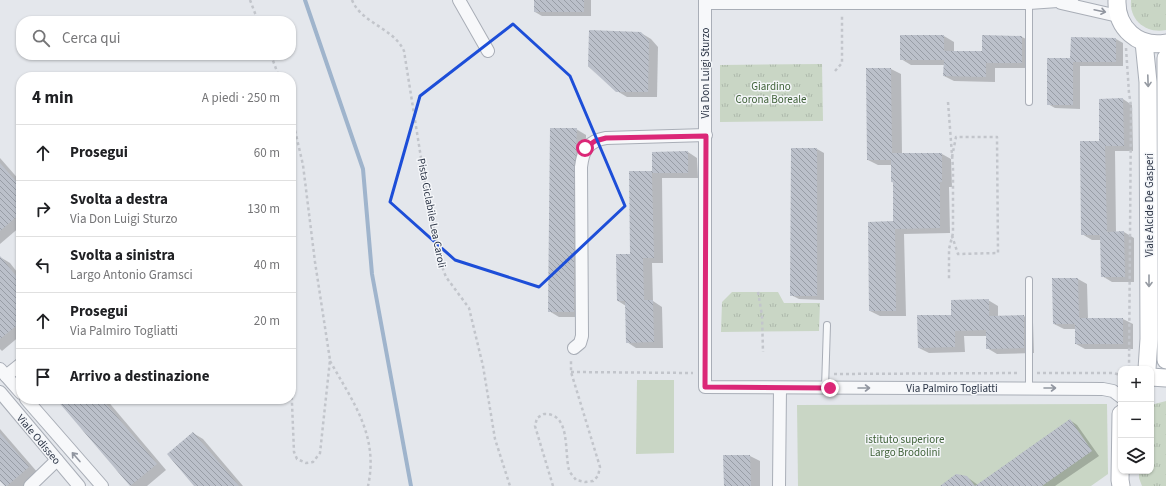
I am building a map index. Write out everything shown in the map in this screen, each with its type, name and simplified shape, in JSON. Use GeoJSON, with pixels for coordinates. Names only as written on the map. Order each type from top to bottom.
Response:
{"type":"FeatureCollection","features":[{"type":"Feature","properties":{"kind":"street"},"geometry":{"type":"LineString","coordinates":[[459,0],[488,50]]}},
{"type":"Feature","properties":{"kind":"street"},"geometry":{"type":"LineString","coordinates":[[705,2],[1029,3],[1072,0]]}},
{"type":"Feature","properties":{"kind":"street","name":"Via Don Luigi Sturzo"},"geometry":{"type":"LineString","coordinates":[[705,2],[705,387]]}},
{"type":"Feature","properties":{"kind":"street"},"geometry":{"type":"LineString","coordinates":[[1054,2],[1117,8],[1121,23],[1131,34],[1144,42],[1166,43]]}},
{"type":"Feature","properties":{"kind":"street","name":"Viale Alcide De Gasperi"},"geometry":{"type":"LineString","coordinates":[[1144,42],[1148,90],[1149,339],[1147,366]]}},
{"type":"Feature","properties":{"kind":"street","name":"Viale Alcide De Gasperi"},"geometry":{"type":"LineString","coordinates":[[1166,58],[1166,360]]}},
{"type":"Feature","properties":{"kind":"street"},"geometry":{"type":"LineString","coordinates":[[574,348],[580,343],[582,336],[581,167],[585,148],[595,141],[606,138],[706,136]]}},
{"type":"Feature","properties":{"kind":"street"},"geometry":{"type":"LineString","coordinates":[[16,366],[3,373],[16,387]]}},
{"type":"Feature","properties":{"kind":"street"},"geometry":{"type":"LineString","coordinates":[[1154,377],[1166,378]]}},
{"type":"Feature","properties":{"kind":"street","name":"Via Palmiro Togliatti"},"geometry":{"type":"LineString","coordinates":[[705,387],[1106,389],[1118,394]]}},
{"type":"Feature","properties":{"kind":"street"},"geometry":{"type":"LineString","coordinates":[[780,388],[780,486]]}},
{"type":"Feature","properties":{"kind":"street","name":"Viale Odisseo"},"geometry":{"type":"LineString","coordinates":[[0,392],[79,486]]}},
{"type":"Feature","properties":{"kind":"street","name":"Viale Odisseo"},"geometry":{"type":"LineString","coordinates":[[30,404],[102,486]]}},
{"type":"Feature","properties":{"kind":"street"},"geometry":{"type":"LineString","coordinates":[[1119,484],[1120,438]]}},
{"type":"Feature","properties":{"kind":"street"},"geometry":{"type":"LineString","coordinates":[[30,486],[57,460]]}},
{"type":"Feature","properties":{"kind":"lane"},"geometry":{"type":"LineString","coordinates":[[1029,3],[1029,102]]}},
{"type":"Feature","properties":{"kind":"lane"},"geometry":{"type":"LineString","coordinates":[[1029,280],[1029,388]]}},
{"type":"Feature","properties":{"kind":"lane"},"geometry":{"type":"LineString","coordinates":[[825,388],[827,325]]}},
{"type":"Feature","properties":{"kind":"path"},"geometry":{"type":"LineString","coordinates":[[250,0],[256,16]]}},
{"type":"Feature","properties":{"kind":"path","name":"Pista Ciclabile Lea Caroli"},"geometry":{"type":"LineString","coordinates":[[352,0],[358,10],[392,36],[404,51],[425,184],[441,264],[446,277],[469,308],[471,313],[483,366],[495,439],[510,486]]}},
{"type":"Feature","properties":{"kind":"path"},"geometry":{"type":"LineString","coordinates":[[835,71],[842,63],[845,2]]}},
{"type":"Feature","properties":{"kind":"path"},"geometry":{"type":"LineString","coordinates":[[1124,44],[1126,50],[1131,106],[1129,366]]}},
{"type":"Feature","properties":{"kind":"path"},"geometry":{"type":"LineString","coordinates":[[273,60],[277,72]]}},
{"type":"Feature","properties":{"kind":"path"},"geometry":{"type":"LineString","coordinates":[[948,102],[953,168],[952,236],[949,249],[949,281]]}},
{"type":"Feature","properties":{"kind":"path"},"geometry":{"type":"LineString","coordinates":[[292,404],[294,452],[297,459],[306,463],[313,462],[320,453],[330,360],[315,262],[303,165],[296,135]]}},
{"type":"Feature","properties":{"kind":"path"},"geometry":{"type":"LineString","coordinates":[[952,157],[956,137],[997,137],[998,253],[958,254],[952,236]]}},
{"type":"Feature","properties":{"kind":"path"},"geometry":{"type":"LineString","coordinates":[[758,292],[762,315],[763,352]]}},
{"type":"Feature","properties":{"kind":"path"},"geometry":{"type":"LineString","coordinates":[[553,486],[535,426],[537,418],[544,414],[555,415],[562,421],[570,471],[576,480],[585,482],[593,481],[598,476],[600,466],[571,372],[571,359],[574,348]]}},
{"type":"Feature","properties":{"kind":"path"},"geometry":{"type":"LineString","coordinates":[[330,360],[362,418],[367,432],[370,447],[371,473],[368,486]]}},
{"type":"Feature","properties":{"kind":"path"},"geometry":{"type":"LineString","coordinates":[[571,372],[705,374]]}},
{"type":"Feature","properties":{"kind":"path"},"geometry":{"type":"LineString","coordinates":[[826,375],[1118,374]]}},
{"type":"Feature","properties":{"kind":"highlighted area"},"geometry":{"type":"Polygon","coordinates":[[[513,24],[570,76],[625,206],[539,287],[455,260],[390,202],[420,96],[513,24]]]}},
{"type":"Feature","properties":{"kind":"green space"},"geometry":{"type":"Polygon","coordinates":[[[1131,0],[1166,0],[1166,30],[1159,31],[1146,28],[1136,20],[1131,7],[1131,0]]]}},
{"type":"Feature","properties":{"kind":"green space","name":"Giardino Corona Boreale"},"geometry":{"type":"Polygon","coordinates":[[[822,64],[823,121],[720,122],[720,65],[822,64]]]}},
{"type":"Feature","properties":{"kind":"green space"},"geometry":{"type":"Polygon","coordinates":[[[732,292],[778,292],[784,303],[820,303],[819,331],[721,332],[722,302],[732,292]]]}},
{"type":"Feature","properties":{"kind":"green space"},"geometry":{"type":"Polygon","coordinates":[[[637,380],[674,380],[674,453],[636,454],[637,380]]]}},
{"type":"Feature","properties":{"kind":"green space"},"geometry":{"type":"Polygon","coordinates":[[[1166,401],[1166,486],[1142,486],[1139,474],[1154,474],[1154,404],[1166,401]]]}},
{"type":"Feature","properties":{"kind":"green space","name":"istituto superiore Largo Brodolini"},"geometry":{"type":"Polygon","coordinates":[[[1107,404],[1108,474],[1091,486],[798,486],[797,405],[1107,404]]]}},
{"type":"Feature","properties":{"kind":"building"},"geometry":{"type":"Polygon","coordinates":[[[534,0],[584,0],[584,12],[534,12],[534,0]]]}},
{"type":"Feature","properties":{"kind":"building"},"geometry":{"type":"Polygon","coordinates":[[[589,30],[641,32],[649,41],[648,92],[616,92],[588,66],[589,30]]]}},
{"type":"Feature","properties":{"kind":"building"},"geometry":{"type":"Polygon","coordinates":[[[900,35],[944,35],[944,51],[982,51],[982,35],[1022,36],[1022,63],[986,63],[986,77],[943,76],[944,60],[900,60],[900,35]]]}},
{"type":"Feature","properties":{"kind":"building"},"geometry":{"type":"Polygon","coordinates":[[[1071,37],[1116,38],[1116,62],[1073,62],[1073,105],[1047,105],[1047,58],[1070,58],[1071,37]]]}},
{"type":"Feature","properties":{"kind":"building"},"geometry":{"type":"Polygon","coordinates":[[[866,68],[891,68],[892,153],[942,153],[942,182],[940,182],[940,228],[895,229],[896,311],[869,311],[868,222],[893,221],[893,182],[891,182],[891,160],[867,160],[866,68]]]}},
{"type":"Feature","properties":{"kind":"building"},"geometry":{"type":"Polygon","coordinates":[[[1123,98],[1124,146],[1105,146],[1107,232],[1124,231],[1125,277],[1101,277],[1100,235],[1081,235],[1080,141],[1099,141],[1099,99],[1123,98]]]}},
{"type":"Feature","properties":{"kind":"building"},"geometry":{"type":"Polygon","coordinates":[[[550,128],[577,128],[574,167],[574,312],[548,312],[550,128]]]}},
{"type":"Feature","properties":{"kind":"building"},"geometry":{"type":"Polygon","coordinates":[[[791,148],[817,148],[817,296],[790,296],[791,148]]]}},
{"type":"Feature","properties":{"kind":"building"},"geometry":{"type":"Polygon","coordinates":[[[688,151],[688,173],[652,173],[654,258],[643,258],[644,300],[653,300],[654,342],[626,343],[625,301],[617,301],[616,254],[630,254],[629,171],[652,171],[652,152],[688,151]]]}},
{"type":"Feature","properties":{"kind":"building"},"geometry":{"type":"Polygon","coordinates":[[[0,163],[16,181],[16,217],[0,231],[0,163]]]}},
{"type":"Feature","properties":{"kind":"building"},"geometry":{"type":"Polygon","coordinates":[[[0,256],[16,276],[16,326],[0,339],[0,256]]]}},
{"type":"Feature","properties":{"kind":"building"},"geometry":{"type":"Polygon","coordinates":[[[1052,278],[1078,278],[1079,318],[1123,318],[1123,344],[1075,344],[1075,324],[1053,324],[1052,278]]]}},
{"type":"Feature","properties":{"kind":"building"},"geometry":{"type":"Polygon","coordinates":[[[989,299],[989,316],[1024,315],[1024,348],[986,349],[986,330],[955,331],[955,347],[918,348],[917,315],[951,315],[951,300],[989,299]]]}},
{"type":"Feature","properties":{"kind":"building"},"geometry":{"type":"Polygon","coordinates":[[[60,404],[106,404],[157,464],[130,486],[60,404]]]}},
{"type":"Feature","properties":{"kind":"building"},"geometry":{"type":"Polygon","coordinates":[[[1070,419],[1092,451],[1042,486],[975,486],[1070,419]]]}},
{"type":"Feature","properties":{"kind":"building"},"geometry":{"type":"Polygon","coordinates":[[[193,432],[239,486],[194,486],[167,454],[193,432]]]}},
{"type":"Feature","properties":{"kind":"building"},"geometry":{"type":"Polygon","coordinates":[[[0,433],[29,467],[7,486],[0,481],[0,433]]]}},
{"type":"Feature","properties":{"kind":"building"},"geometry":{"type":"Polygon","coordinates":[[[723,455],[750,455],[751,486],[724,486],[723,455]]]}},
{"type":"Feature","properties":{"kind":"building"},"geometry":{"type":"Polygon","coordinates":[[[956,474],[967,476],[975,486],[940,486],[956,474]]]}},
{"type":"Feature","properties":{"kind":"waterway"},"geometry":{"type":"LineString","coordinates":[[305,0],[363,169],[372,274],[411,486]]}},
{"type":"Feature","properties":{"kind":"route"},"geometry":{"type":"LineString","coordinates":[[585,148],[595,141],[606,138],[706,136],[705,387],[830,388]]}}]}
